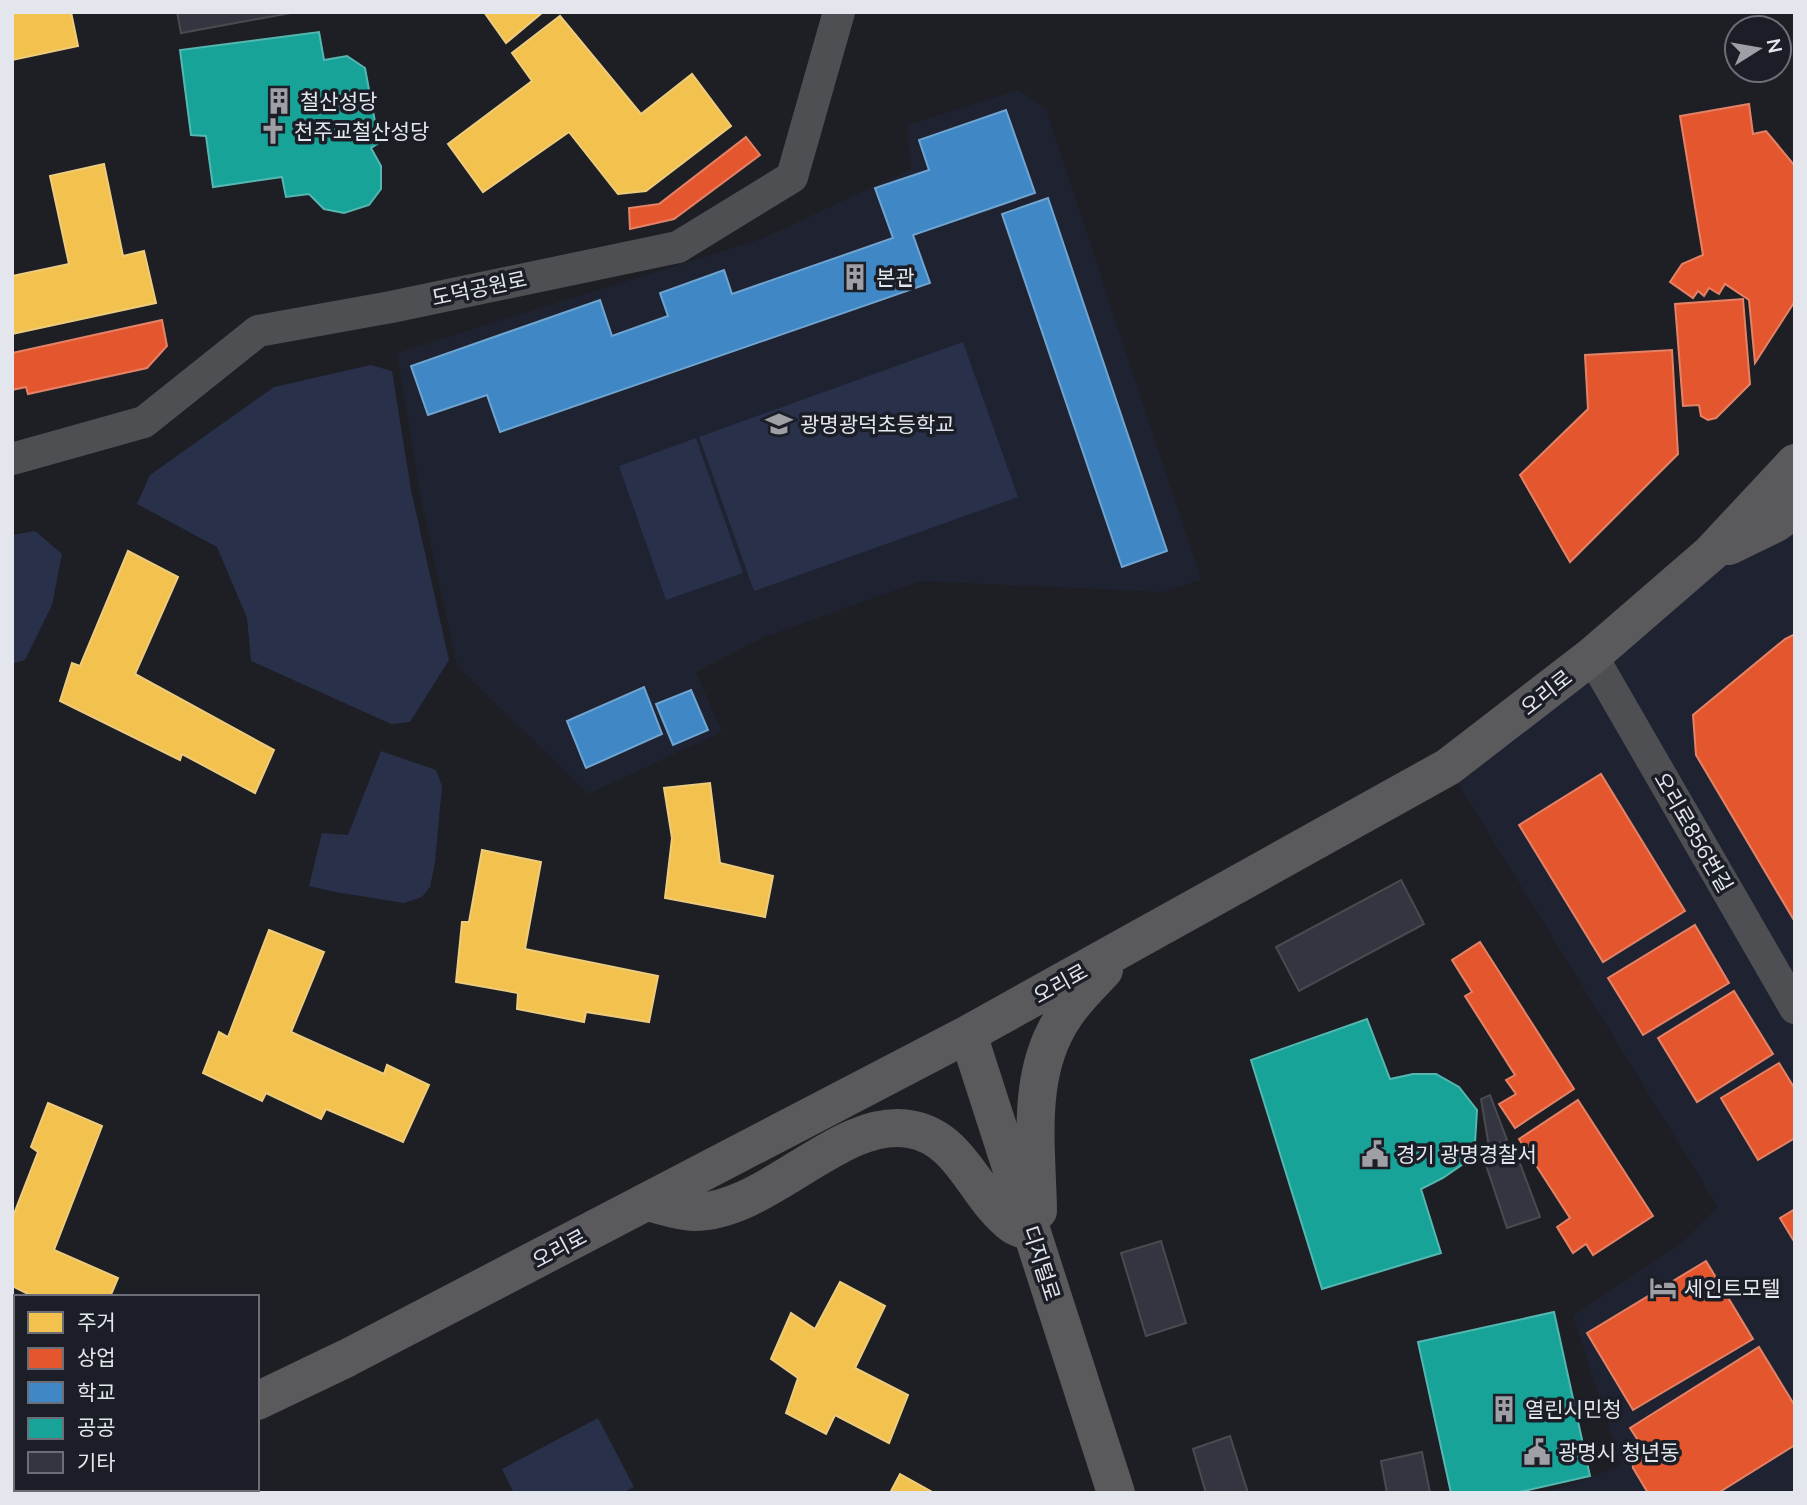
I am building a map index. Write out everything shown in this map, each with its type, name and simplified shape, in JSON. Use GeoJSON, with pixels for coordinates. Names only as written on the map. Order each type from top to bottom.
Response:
{"type":"FeatureCollection","features":[{"type":"Feature","properties":{"kind":"main road","name":"오리로"},"geometry":{"type":"LineString","coordinates":[[259,1400],[359,1352],[968,1034],[1448,767],[1592,656],[1711,553],[1795,463]]}},
{"type":"Feature","properties":{"kind":"main road"},"geometry":{"type":"LineString","coordinates":[[1711,553],[1748,539],[1795,509]]}},
{"type":"Feature","properties":{"kind":"main road"},"geometry":{"type":"LineString","coordinates":[[1035,1242],[1035,1103],[1040,1072],[1063,1017],[1127,946]]}},
{"type":"Feature","properties":{"kind":"main road","name":"디지털로"},"geometry":{"type":"LineString","coordinates":[[968,1034],[1116,1493]]}},
{"type":"Feature","properties":{"kind":"main road"},"geometry":{"type":"LineString","coordinates":[[647,1202],[694,1212],[733,1205],[864,1135],[908,1128],[930,1136],[949,1149],[968,1169],[999,1212],[1035,1242]]}},
{"type":"Feature","properties":{"kind":"street","name":"도덕공원로"},"geometry":{"type":"LineString","coordinates":[[12,459],[144,422],[258,331],[391,307],[678,247],[792,177],[839,12]]}},
{"type":"Feature","properties":{"kind":"street","name":"오리로856번길"},"geometry":{"type":"LineString","coordinates":[[1592,656],[1795,1008]]}},
{"type":"Feature","properties":{"kind":"shaded area","name":"광명광덕초등학교"},"geometry":{"type":"Polygon","coordinates":[[[1019,90],[1046,109],[1201,580],[1162,592],[921,581],[765,637],[696,672],[722,732],[588,794],[457,666],[420,494],[397,353],[761,239],[911,169],[907,125],[1019,90]]]}},
{"type":"Feature","properties":{"kind":"shaded area"},"geometry":{"type":"Polygon","coordinates":[[[963,342],[1018,497],[754,591],[699,437],[963,342]]]}},
{"type":"Feature","properties":{"kind":"shaded area"},"geometry":{"type":"Polygon","coordinates":[[[371,365],[392,371],[411,490],[449,660],[410,722],[391,724],[251,661],[247,618],[217,547],[137,504],[150,475],[274,387],[371,365]]]}},
{"type":"Feature","properties":{"kind":"shaded area"},"geometry":{"type":"Polygon","coordinates":[[[696,438],[743,573],[666,600],[619,466],[696,438]]]}},
{"type":"Feature","properties":{"kind":"shaded area"},"geometry":{"type":"Polygon","coordinates":[[[1795,463],[1795,1493],[1545,1493],[1622,1466],[1573,1316],[1683,1242],[1718,1207],[1448,767],[1795,463]]]}},
{"type":"Feature","properties":{"kind":"shaded area"},"geometry":{"type":"Polygon","coordinates":[[[35,531],[62,554],[52,605],[25,660],[12,664],[12,535],[35,531]]]}},
{"type":"Feature","properties":{"kind":"shaded area"},"geometry":{"type":"Polygon","coordinates":[[[381,751],[436,770],[442,786],[430,887],[422,897],[404,903],[309,886],[322,833],[348,835],[381,751]]]}},
{"type":"Feature","properties":{"kind":"shaded area"},"geometry":{"type":"Polygon","coordinates":[[[598,1418],[634,1487],[622,1493],[514,1493],[502,1469],[598,1418]]]}},
{"type":"Feature","properties":{"kind":"building: 주거"},"geometry":{"type":"Polygon","coordinates":[[[12,12],[71,12],[78,46],[12,60],[12,12]]]}},
{"type":"Feature","properties":{"kind":"building: 주거"},"geometry":{"type":"Polygon","coordinates":[[[484,12],[543,12],[506,43],[484,12]]]}},
{"type":"Feature","properties":{"kind":"building: 주거"},"geometry":{"type":"Polygon","coordinates":[[[560,16],[641,114],[692,74],[731,126],[646,191],[618,194],[569,132],[483,192],[448,144],[532,81],[512,53],[560,16]]]}},
{"type":"Feature","properties":{"kind":"building: 주거"},"geometry":{"type":"Polygon","coordinates":[[[104,164],[123,256],[144,251],[156,303],[12,334],[12,276],[69,264],[50,176],[104,164]]]}},
{"type":"Feature","properties":{"kind":"building: 주거"},"geometry":{"type":"Polygon","coordinates":[[[128,551],[178,577],[135,674],[274,750],[255,793],[182,754],[180,760],[60,701],[72,663],[80,666],[128,551]]]}},
{"type":"Feature","properties":{"kind":"building: 주거"},"geometry":{"type":"Polygon","coordinates":[[[710,783],[720,863],[773,876],[765,917],[665,898],[672,838],[664,788],[710,783]]]}},
{"type":"Feature","properties":{"kind":"building: 주거"},"geometry":{"type":"Polygon","coordinates":[[[482,850],[541,862],[525,949],[658,976],[649,1022],[586,1012],[584,1022],[517,1009],[518,993],[456,982],[462,922],[469,922],[482,850]]]}},
{"type":"Feature","properties":{"kind":"building: 주거"},"geometry":{"type":"Polygon","coordinates":[[[269,930],[324,952],[291,1032],[384,1074],[387,1065],[429,1085],[403,1142],[326,1109],[321,1119],[266,1093],[262,1101],[203,1073],[219,1032],[228,1037],[269,930]]]}},
{"type":"Feature","properties":{"kind":"building: 주거"},"geometry":{"type":"Polygon","coordinates":[[[48,1103],[102,1126],[54,1250],[118,1278],[111,1295],[30,1295],[12,1286],[12,1219],[38,1152],[31,1147],[48,1103]]]}},
{"type":"Feature","properties":{"kind":"building: 주거"},"geometry":{"type":"Polygon","coordinates":[[[840,1282],[885,1306],[855,1368],[908,1395],[889,1443],[835,1415],[826,1434],[786,1413],[798,1378],[771,1359],[791,1313],[815,1329],[840,1282]]]}},
{"type":"Feature","properties":{"kind":"building: 주거"},"geometry":{"type":"Polygon","coordinates":[[[900,1474],[934,1493],[890,1493],[900,1474]]]}},
{"type":"Feature","properties":{"kind":"building: 상업"},"geometry":{"type":"Polygon","coordinates":[[[1749,104],[1753,134],[1766,131],[1795,166],[1795,301],[1755,363],[1749,300],[1725,284],[1719,294],[1709,288],[1704,296],[1698,291],[1693,298],[1670,282],[1682,264],[1703,255],[1680,116],[1749,104]]]}},
{"type":"Feature","properties":{"kind":"building: 상업"},"geometry":{"type":"Polygon","coordinates":[[[746,137],[760,155],[674,219],[630,229],[629,208],[659,204],[746,137]]]}},
{"type":"Feature","properties":{"kind":"building: 상업"},"geometry":{"type":"Polygon","coordinates":[[[1743,299],[1750,384],[1716,418],[1708,420],[1701,416],[1699,405],[1683,406],[1675,304],[1743,299]]]}},
{"type":"Feature","properties":{"kind":"building: 상업"},"geometry":{"type":"Polygon","coordinates":[[[162,320],[167,346],[147,368],[28,394],[26,387],[12,390],[12,353],[162,320]]]}},
{"type":"Feature","properties":{"kind":"building: 상업"},"geometry":{"type":"Polygon","coordinates":[[[1672,350],[1678,454],[1570,562],[1520,475],[1588,409],[1585,355],[1672,350]]]}},
{"type":"Feature","properties":{"kind":"building: 상업"},"geometry":{"type":"Polygon","coordinates":[[[1795,634],[1795,922],[1696,755],[1693,715],[1785,639],[1795,634]]]}},
{"type":"Feature","properties":{"kind":"building: 상업"},"geometry":{"type":"Polygon","coordinates":[[[1601,774],[1685,911],[1603,962],[1519,825],[1601,774]]]}},
{"type":"Feature","properties":{"kind":"building: 상업"},"geometry":{"type":"Polygon","coordinates":[[[1695,925],[1729,983],[1643,1035],[1608,978],[1695,925]]]}},
{"type":"Feature","properties":{"kind":"building: 상업"},"geometry":{"type":"Polygon","coordinates":[[[1480,942],[1574,1089],[1515,1128],[1499,1104],[1516,1094],[1506,1080],[1515,1075],[1465,996],[1472,992],[1452,960],[1480,942]]]}},
{"type":"Feature","properties":{"kind":"building: 상업"},"geometry":{"type":"Polygon","coordinates":[[[1734,991],[1773,1054],[1697,1102],[1658,1038],[1734,991]]]}},
{"type":"Feature","properties":{"kind":"building: 상업"},"geometry":{"type":"Polygon","coordinates":[[[1779,1063],[1795,1089],[1795,1138],[1758,1160],[1721,1098],[1779,1063]]]}},
{"type":"Feature","properties":{"kind":"building: 상업"},"geometry":{"type":"Polygon","coordinates":[[[1578,1100],[1653,1216],[1593,1255],[1586,1244],[1573,1253],[1557,1227],[1570,1218],[1519,1139],[1578,1100]]]}},
{"type":"Feature","properties":{"kind":"building: 상업"},"geometry":{"type":"Polygon","coordinates":[[[1795,1209],[1795,1243],[1780,1218],[1795,1209]]]}},
{"type":"Feature","properties":{"kind":"building: 상업"},"geometry":{"type":"Polygon","coordinates":[[[1706,1261],[1753,1339],[1633,1410],[1587,1333],[1706,1261]]]}},
{"type":"Feature","properties":{"kind":"building: 상업"},"geometry":{"type":"Polygon","coordinates":[[[1759,1347],[1795,1406],[1795,1445],[1718,1493],[1648,1493],[1633,1468],[1632,1456],[1643,1448],[1630,1428],[1759,1347]]]}},
{"type":"Feature","properties":{"kind":"building: 학교","name":"본관"},"geometry":{"type":"Polygon","coordinates":[[[1006,110],[1035,193],[913,235],[930,283],[500,432],[487,395],[428,415],[411,366],[600,300],[612,336],[668,316],[660,293],[724,270],[732,294],[893,238],[875,188],[929,170],[919,140],[1006,110]]]}},
{"type":"Feature","properties":{"kind":"building: 학교"},"geometry":{"type":"Polygon","coordinates":[[[1048,198],[1167,551],[1122,567],[1002,214],[1048,198]]]}},
{"type":"Feature","properties":{"kind":"building: 학교"},"geometry":{"type":"Polygon","coordinates":[[[644,687],[662,734],[586,768],[567,721],[644,687]]]}},
{"type":"Feature","properties":{"kind":"building: 학교"},"geometry":{"type":"Polygon","coordinates":[[[691,690],[708,730],[673,745],[656,704],[691,690]]]}},
{"type":"Feature","properties":{"kind":"building: 공공","name":"철산성당"},"geometry":{"type":"Polygon","coordinates":[[[319,32],[324,60],[347,56],[365,68],[379,143],[371,148],[381,166],[381,189],[369,205],[344,213],[324,209],[309,194],[286,197],[282,177],[213,187],[206,136],[191,135],[180,50],[319,32]]]}},
{"type":"Feature","properties":{"kind":"building: 공공","name":"경기 광명경찰서"},"geometry":{"type":"Polygon","coordinates":[[[1367,1019],[1390,1079],[1413,1074],[1436,1074],[1459,1087],[1477,1110],[1475,1143],[1463,1164],[1421,1189],[1441,1253],[1322,1289],[1251,1060],[1367,1019]]]}},
{"type":"Feature","properties":{"kind":"building: 공공","name":"열린시민청"},"geometry":{"type":"Polygon","coordinates":[[[1554,1312],[1590,1476],[1515,1493],[1451,1493],[1418,1342],[1554,1312]]]}},
{"type":"Feature","properties":{"kind":"building: 기타"},"geometry":{"type":"Polygon","coordinates":[[[177,12],[296,12],[181,33],[177,12]]]}},
{"type":"Feature","properties":{"kind":"building: 기타"},"geometry":{"type":"Polygon","coordinates":[[[1401,880],[1424,924],[1299,991],[1276,947],[1401,880]]]}},
{"type":"Feature","properties":{"kind":"building: 기타"},"geometry":{"type":"Polygon","coordinates":[[[1490,1095],[1507,1140],[1489,1147],[1481,1099],[1490,1095]]]}},
{"type":"Feature","properties":{"kind":"building: 기타"},"geometry":{"type":"Polygon","coordinates":[[[1515,1150],[1540,1217],[1507,1228],[1485,1162],[1515,1150]]]}},
{"type":"Feature","properties":{"kind":"building: 기타"},"geometry":{"type":"Polygon","coordinates":[[[1161,1241],[1186,1323],[1146,1336],[1121,1253],[1161,1241]]]}},
{"type":"Feature","properties":{"kind":"building: 기타"},"geometry":{"type":"Polygon","coordinates":[[[1230,1436],[1248,1493],[1206,1493],[1193,1449],[1230,1436]]]}},
{"type":"Feature","properties":{"kind":"building: 기타"},"geometry":{"type":"Polygon","coordinates":[[[1422,1452],[1430,1493],[1387,1493],[1381,1461],[1422,1452]]]}},
{"type":"Feature","properties":{"kind":"place","name":"철산성당"},"geometry":{"type":"Point","coordinates":[279,101]}},
{"type":"Feature","properties":{"kind":"place","name":"천주교철산성당"},"geometry":{"type":"Point","coordinates":[273,131]}},
{"type":"Feature","properties":{"kind":"place","name":"본관"},"geometry":{"type":"Point","coordinates":[855,277]}},
{"type":"Feature","properties":{"kind":"place","name":"광명광덕초등학교"},"geometry":{"type":"Point","coordinates":[779,424]}},
{"type":"Feature","properties":{"kind":"place","name":"경기 광명경찰서"},"geometry":{"type":"Point","coordinates":[1375,1154]}},
{"type":"Feature","properties":{"kind":"place","name":"세인트모텔"},"geometry":{"type":"Point","coordinates":[1663,1288]}},
{"type":"Feature","properties":{"kind":"place","name":"열린시민청"},"geometry":{"type":"Point","coordinates":[1504,1409]}},
{"type":"Feature","properties":{"kind":"place","name":"광명시 청년동"},"geometry":{"type":"Point","coordinates":[1537,1452]}}]}
